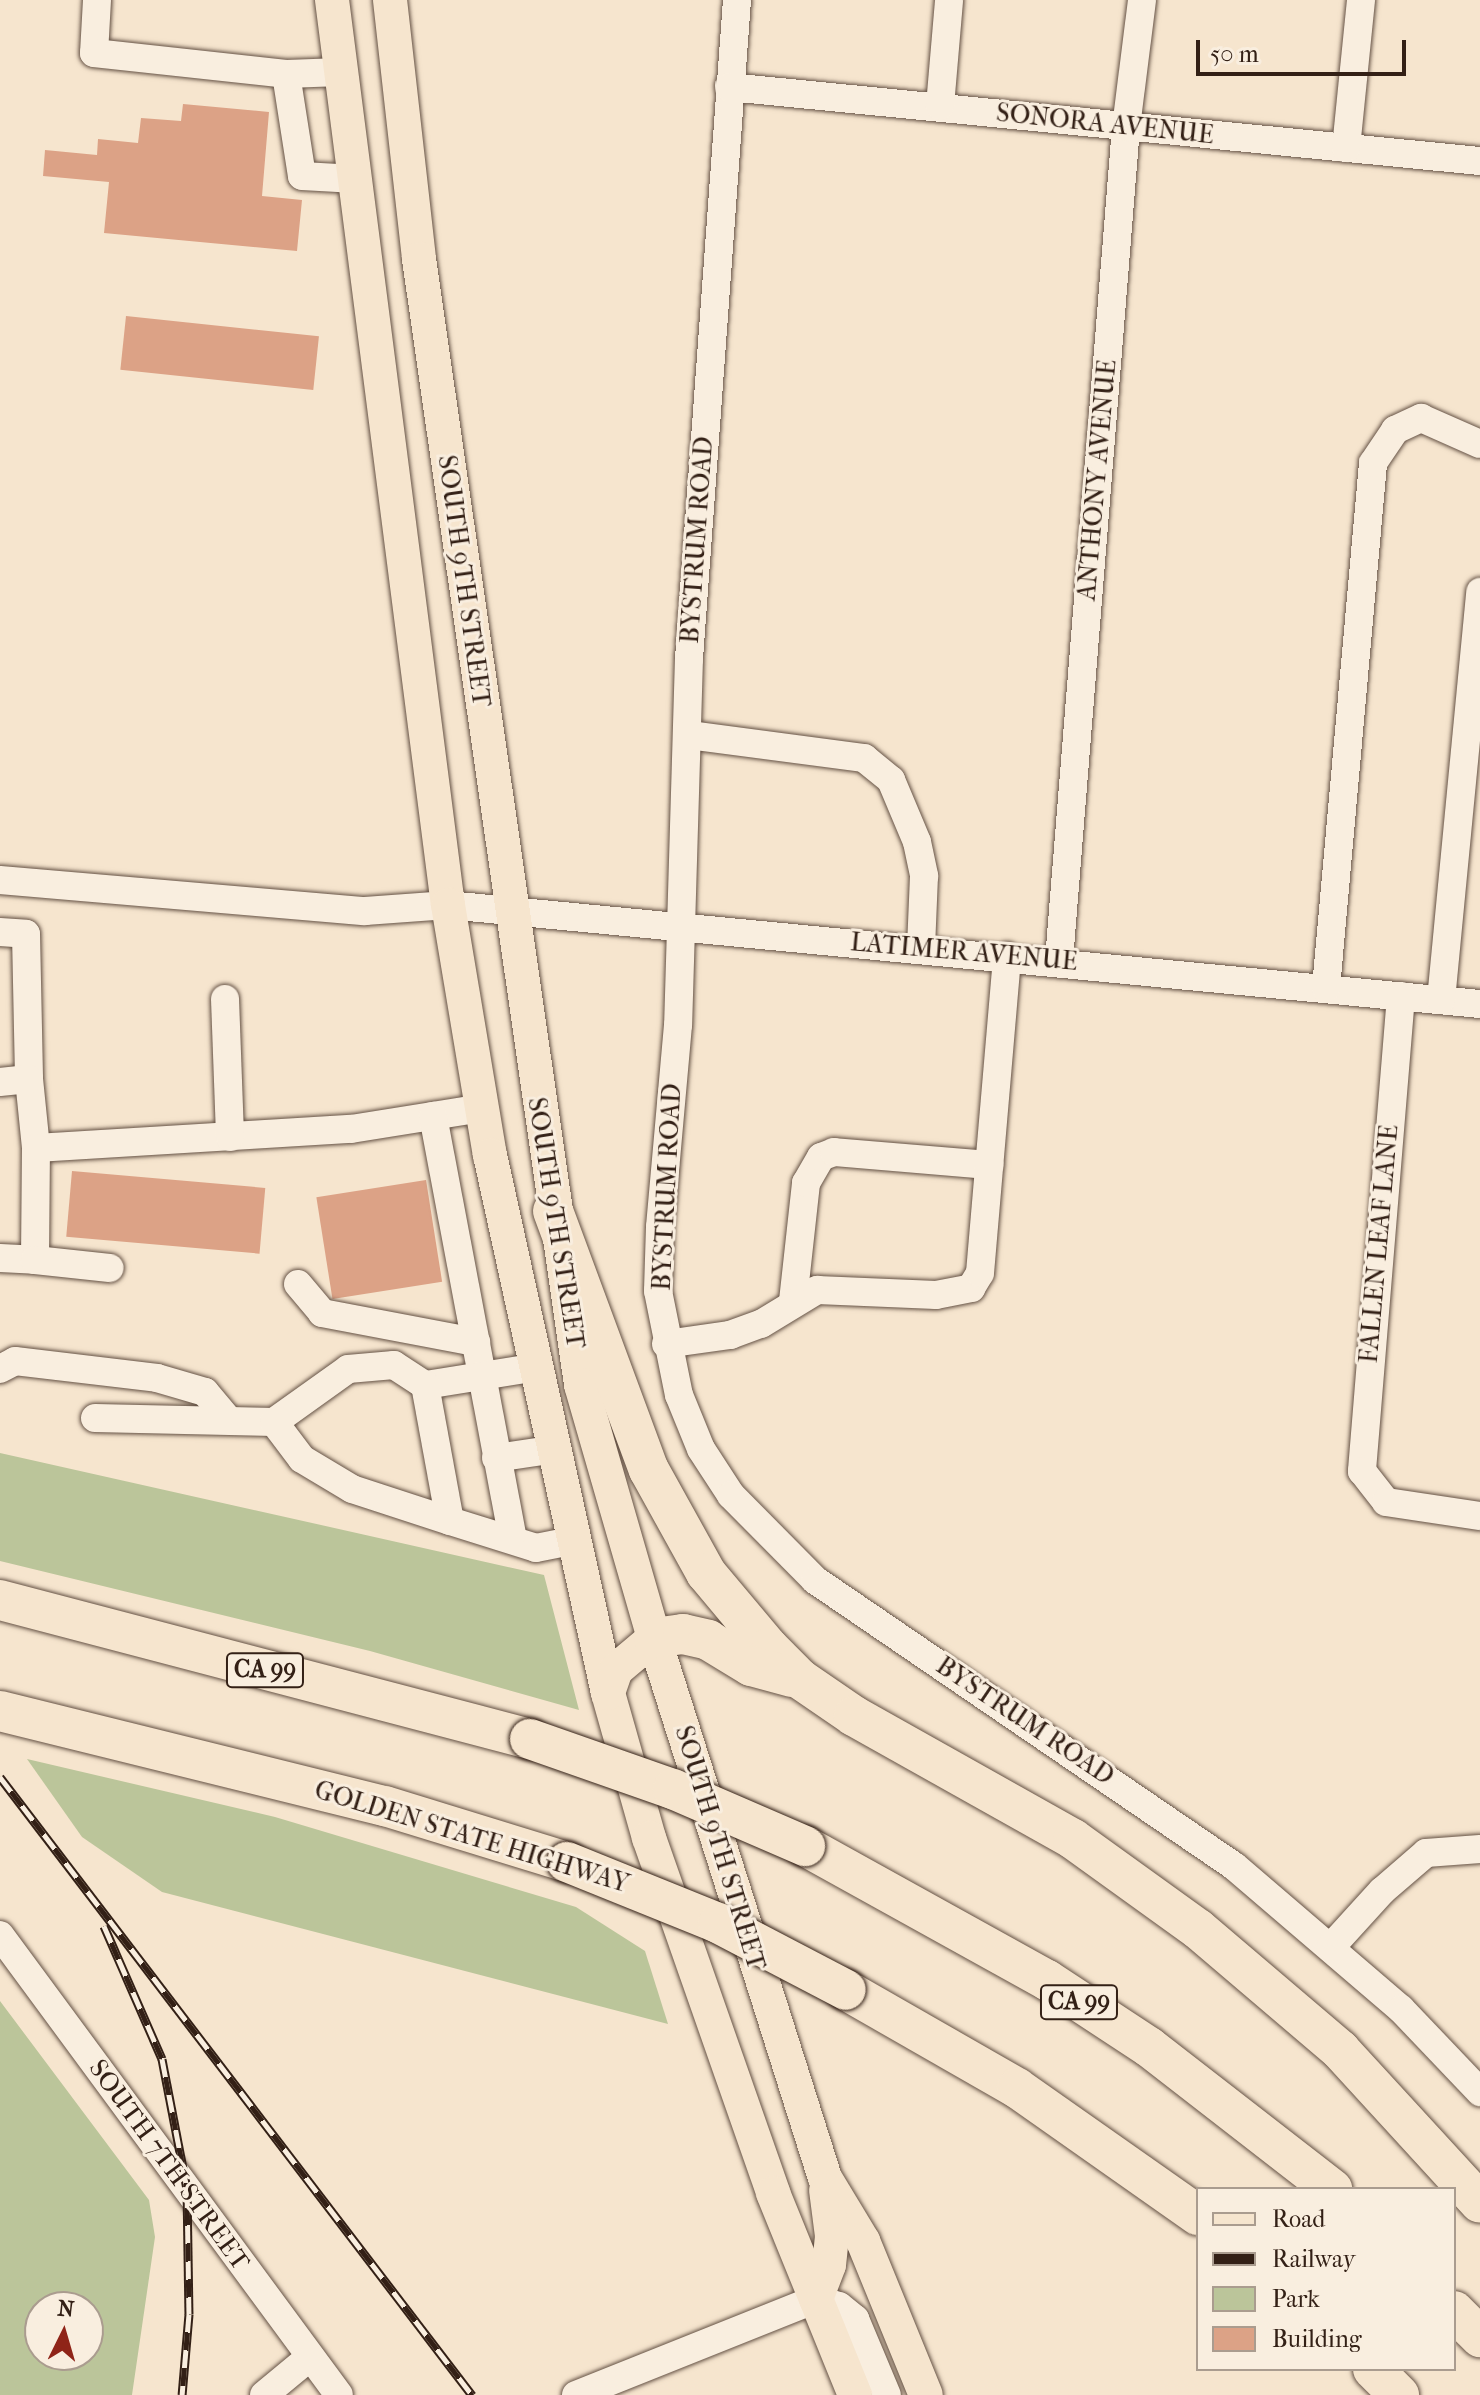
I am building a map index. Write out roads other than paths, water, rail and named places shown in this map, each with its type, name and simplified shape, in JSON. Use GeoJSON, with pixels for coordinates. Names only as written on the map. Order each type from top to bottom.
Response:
{"type":"FeatureCollection","features":[{"type":"Feature","properties":{"kind":"highway"},"geometry":{"type":"LineString","coordinates":[[553,1211],[649,1470],[675,1522],[706,1573],[800,1679],[894,1739],[1073,1839],[1198,1929],[1340,2050],[1480,2203]]}},
{"type":"Feature","properties":{"kind":"highway","name":"CA 99"},"geometry":{"type":"LineString","coordinates":[[0,1600],[530,1739],[673,1789],[805,1846],[1047,1980],[1210,2092],[1329,2187]]}},
{"type":"Feature","properties":{"kind":"highway"},"geometry":{"type":"LineString","coordinates":[[654,1638],[683,1634],[708,1640],[751,1666],[800,1679]]}},
{"type":"Feature","properties":{"kind":"highway","name":"GOLDEN STATE HIGHWAY"},"geometry":{"type":"LineString","coordinates":[[0,1711],[385,1806],[567,1862],[718,1923],[846,1990],[1017,2088],[1196,2214]]}},
{"type":"Feature","properties":{"kind":"highway"},"geometry":{"type":"LineString","coordinates":[[1456,2313],[1480,2337]]}},
{"type":"Feature","properties":{"kind":"highway"},"geometry":{"type":"LineString","coordinates":[[1375,2371],[1399,2395]]}},
{"type":"Feature","properties":{"kind":"main road","name":"SOUTH 9TH STREET"},"geometry":{"type":"LineString","coordinates":[[332,0],[448,905],[482,1108],[608,1693],[687,1948],[816,2299],[855,2395]]}},
{"type":"Feature","properties":{"kind":"main road","name":"SOUTH 9TH STREET"},"geometry":{"type":"LineString","coordinates":[[390,0],[419,259],[553,1211],[581,1385],[654,1638],[825,2178],[863,2241],[926,2395]]}},
{"type":"Feature","properties":{"kind":"main road"},"geometry":{"type":"LineString","coordinates":[[608,1693],[616,1670],[654,1638]]}},
{"type":"Feature","properties":{"kind":"main road"},"geometry":{"type":"LineString","coordinates":[[816,2299],[829,2265],[832,2236],[825,2178]]}},
{"type":"Feature","properties":{"kind":"street"},"geometry":{"type":"LineString","coordinates":[[97,0],[94,53],[286,74],[341,72]]}},
{"type":"Feature","properties":{"kind":"street","name":"BYSTRUM ROAD"},"geometry":{"type":"LineString","coordinates":[[737,0],[689,658],[689,735],[678,927],[678,1025],[660,1227],[658,1291],[666,1344],[679,1395],[701,1449],[731,1495],[795,1562],[1158,1811],[1331,1947],[1401,2009],[1480,2092]]}},
{"type":"Feature","properties":{"kind":"street"},"geometry":{"type":"LineString","coordinates":[[940,106],[949,0]]}},
{"type":"Feature","properties":{"kind":"street","name":"ANTHONY AVENUE"},"geometry":{"type":"LineString","coordinates":[[1059,960],[1126,127],[1142,0]]}},
{"type":"Feature","properties":{"kind":"street"},"geometry":{"type":"LineString","coordinates":[[1346,148],[1361,0]]}},
{"type":"Feature","properties":{"kind":"street"},"geometry":{"type":"LineString","coordinates":[[286,74],[302,176],[356,179]]}},
{"type":"Feature","properties":{"kind":"street","name":"SONORA AVENUE"},"geometry":{"type":"LineString","coordinates":[[729,87],[1480,161]]}},
{"type":"Feature","properties":{"kind":"street"},"geometry":{"type":"LineString","coordinates":[[1326,988],[1373,463],[1395,430],[1421,418],[1480,444]]}},
{"type":"Feature","properties":{"kind":"street"},"geometry":{"type":"LineString","coordinates":[[1441,1000],[1480,592]]}},
{"type":"Feature","properties":{"kind":"street"},"geometry":{"type":"LineString","coordinates":[[689,735],[864,758],[891,780],[917,842],[924,886],[921,948]]}},
{"type":"Feature","properties":{"kind":"street","name":"LATIMER AVENUE"},"geometry":{"type":"LineString","coordinates":[[0,880],[365,911],[448,905],[1059,960],[1480,1004]]}},
{"type":"Feature","properties":{"kind":"street"},"geometry":{"type":"LineString","coordinates":[[0,932],[26,934],[29,1079],[36,1148],[35,1260]]}},
{"type":"Feature","properties":{"kind":"street"},"geometry":{"type":"LineString","coordinates":[[666,1344],[730,1335],[761,1324],[793,1301],[817,1290],[936,1295],[971,1288],[980,1273],[1007,956]]}},
{"type":"Feature","properties":{"kind":"street","name":"FALLEN LEAF LANE"},"geometry":{"type":"LineString","coordinates":[[1401,996],[1360,1452],[1372,1489],[1406,1508],[1480,1516]]}},
{"type":"Feature","properties":{"kind":"street"},"geometry":{"type":"LineString","coordinates":[[225,999],[230,1137]]}},
{"type":"Feature","properties":{"kind":"street"},"geometry":{"type":"LineString","coordinates":[[0,1082],[29,1079]]}},
{"type":"Feature","properties":{"kind":"street"},"geometry":{"type":"LineString","coordinates":[[36,1148],[351,1129],[482,1108]]}},
{"type":"Feature","properties":{"kind":"street"},"geometry":{"type":"LineString","coordinates":[[433,1116],[513,1539]]}},
{"type":"Feature","properties":{"kind":"street"},"geometry":{"type":"LineString","coordinates":[[793,1301],[806,1183],[821,1157],[834,1152],[989,1165]]}},
{"type":"Feature","properties":{"kind":"street"},"geometry":{"type":"LineString","coordinates":[[0,1258],[110,1268]]}},
{"type":"Feature","properties":{"kind":"street"},"geometry":{"type":"LineString","coordinates":[[298,1284],[322,1313],[476,1342]]}},
{"type":"Feature","properties":{"kind":"street"},"geometry":{"type":"LineString","coordinates":[[0,1369],[15,1361],[157,1378],[205,1392],[227,1418]]}},
{"type":"Feature","properties":{"kind":"street"},"geometry":{"type":"LineString","coordinates":[[95,1418],[227,1418],[274,1422],[348,1369],[394,1365],[425,1385],[538,1367]]}},
{"type":"Feature","properties":{"kind":"street"},"geometry":{"type":"LineString","coordinates":[[425,1385],[450,1521]]}},
{"type":"Feature","properties":{"kind":"street"},"geometry":{"type":"LineString","coordinates":[[274,1422],[302,1459],[352,1489],[536,1548],[576,1540]]}},
{"type":"Feature","properties":{"kind":"street"},"geometry":{"type":"LineString","coordinates":[[496,1458],[556,1449]]}},
{"type":"Feature","properties":{"kind":"street"},"geometry":{"type":"LineString","coordinates":[[1331,1947],[1392,1880],[1426,1853],[1480,1849]]}},
{"type":"Feature","properties":{"kind":"street","name":"SOUTH 7TH STREET"},"geometry":{"type":"LineString","coordinates":[[0,1935],[339,2395]]}},
{"type":"Feature","properties":{"kind":"street"},"geometry":{"type":"LineString","coordinates":[[576,2395],[816,2299],[839,2306],[855,2319],[887,2395]]}},
{"type":"Feature","properties":{"kind":"street"},"geometry":{"type":"LineString","coordinates":[[264,2395],[310,2357]]}},
{"type":"Feature","properties":{"kind":"railway"},"geometry":{"type":"LineString","coordinates":[[0,1777],[472,2395]]}},
{"type":"Feature","properties":{"kind":"railway"},"geometry":{"type":"LineString","coordinates":[[104,1926],[162,2059],[187,2189],[189,2314],[182,2395]]}}]}
